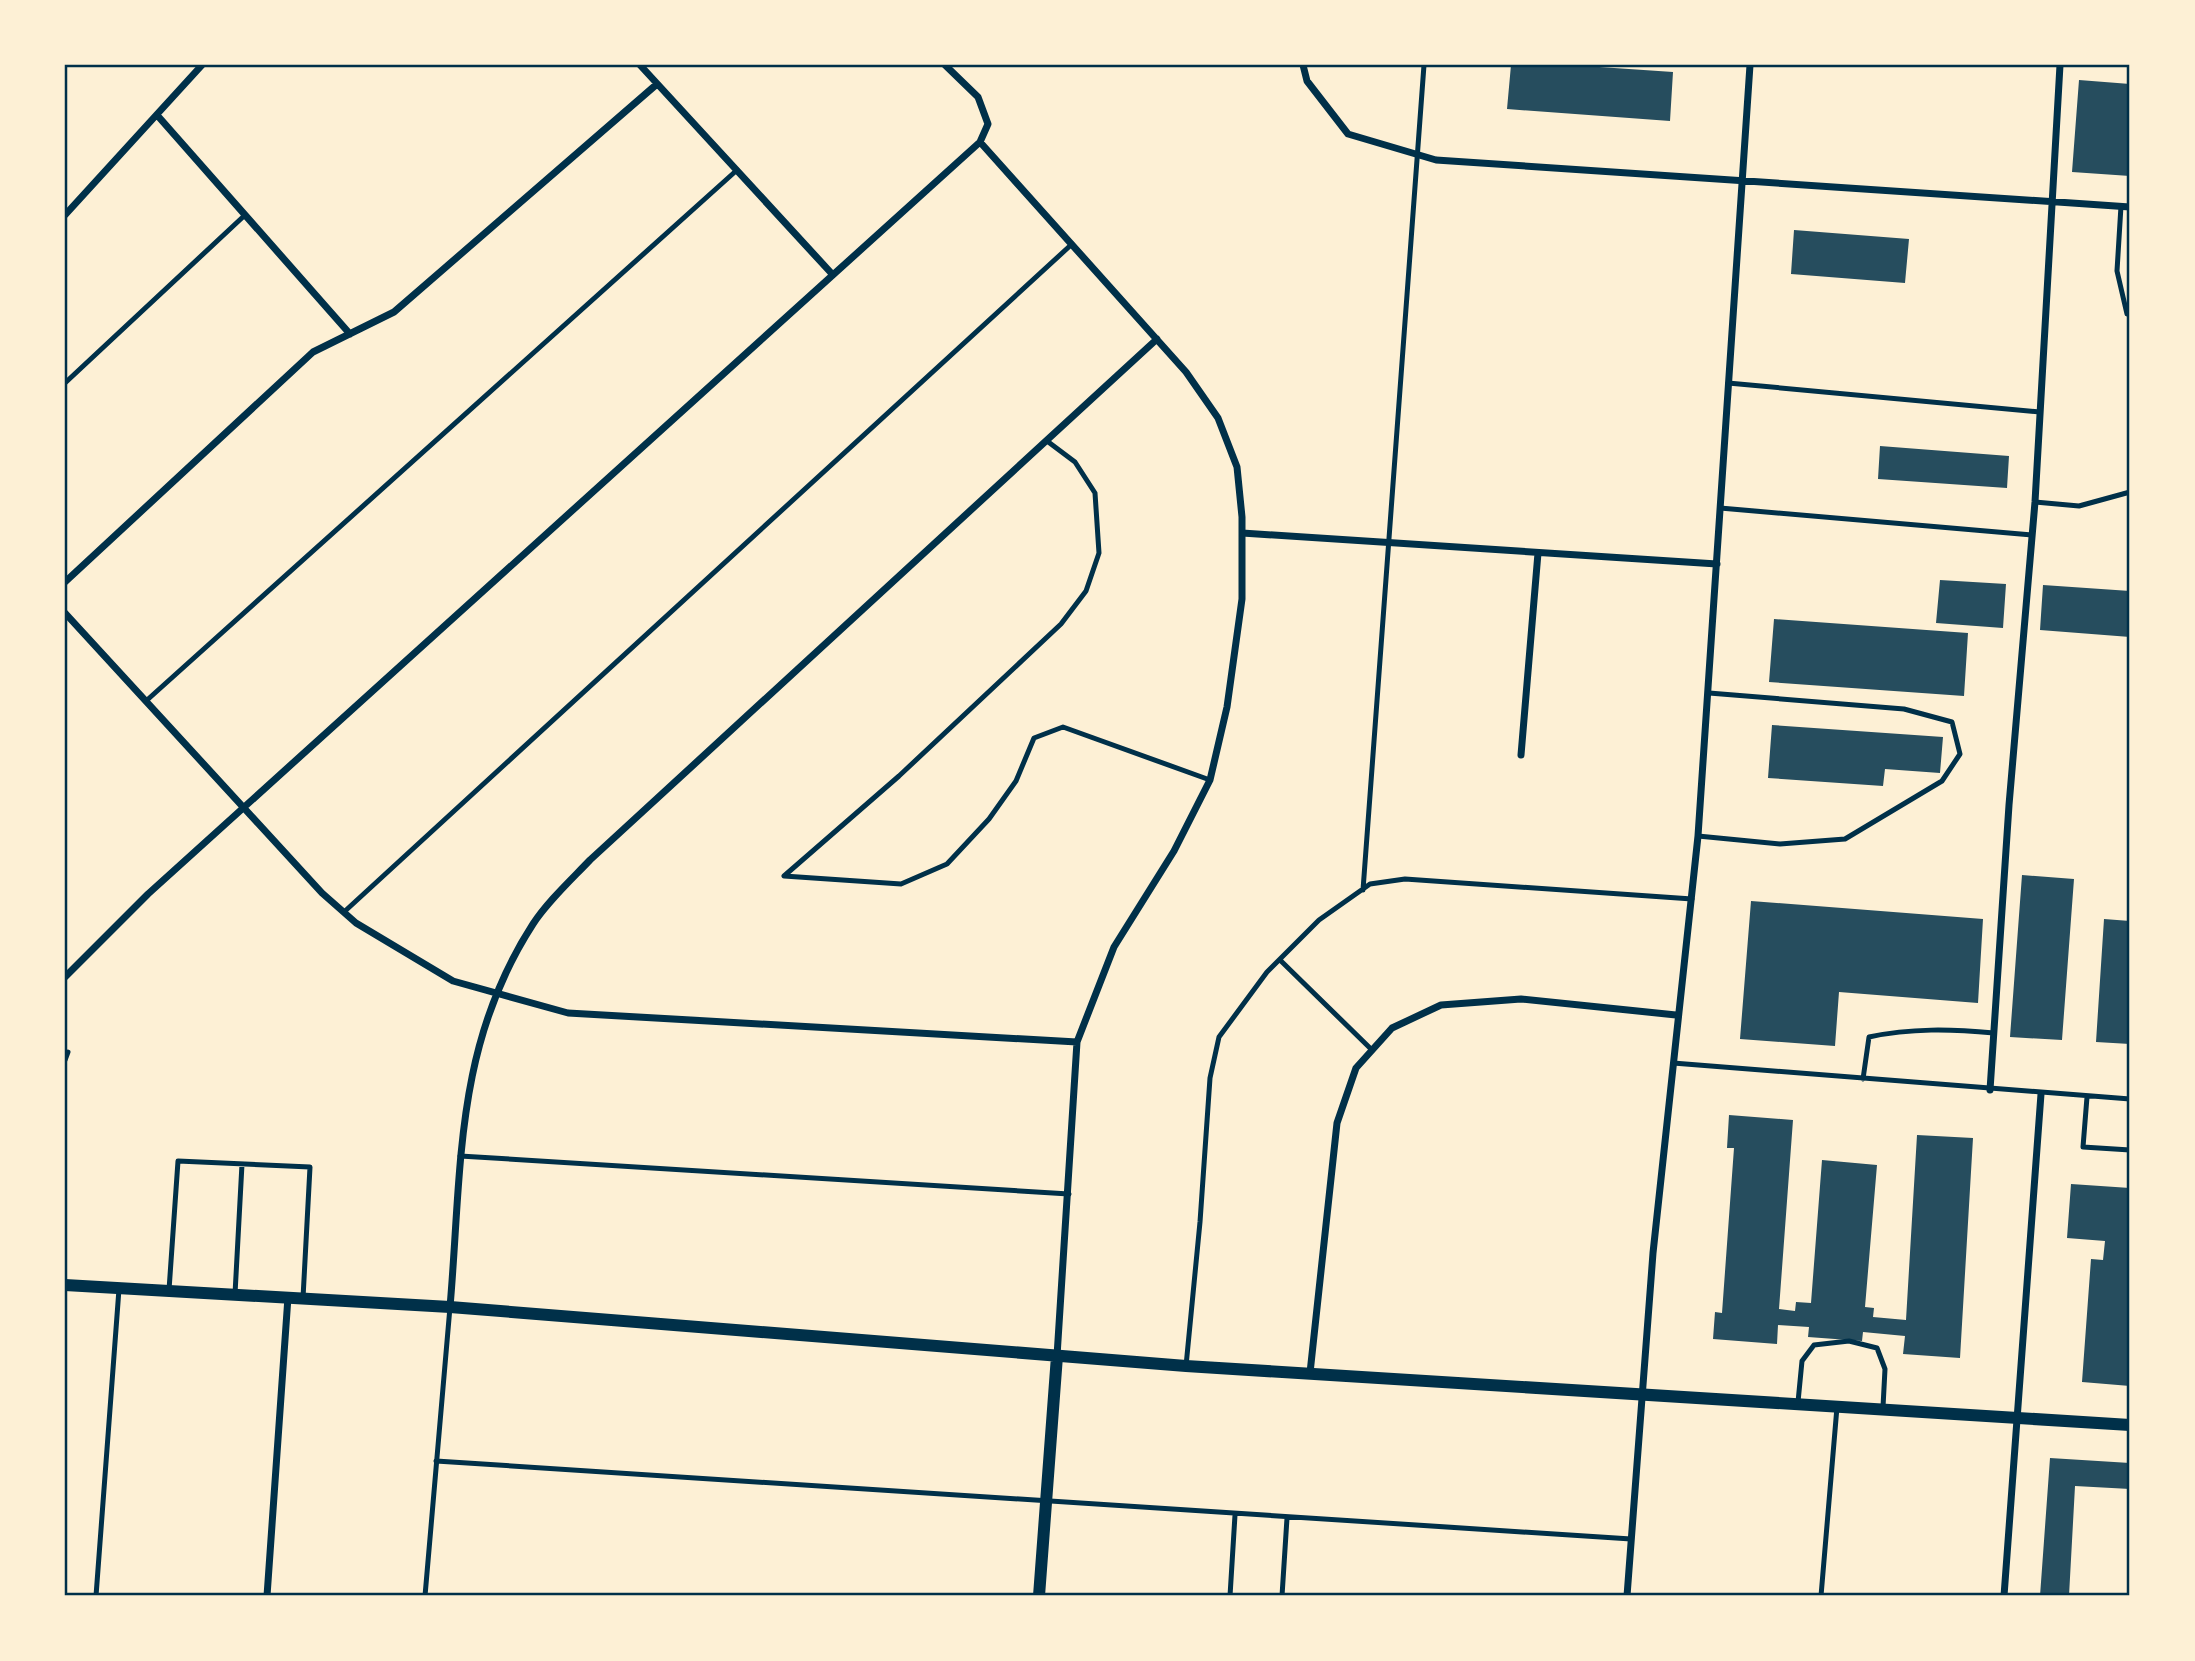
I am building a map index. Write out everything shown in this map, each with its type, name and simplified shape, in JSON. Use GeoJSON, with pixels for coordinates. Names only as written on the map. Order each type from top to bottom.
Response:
{"type":"FeatureCollection","features":[{"type":"Feature","properties":{"kind":"street"},"geometry":{"type":"LineString","coordinates":[[65,215],[202,65]]}},
{"type":"Feature","properties":{"kind":"street"},"geometry":{"type":"LineString","coordinates":[[640,65],[833,275]]}},
{"type":"Feature","properties":{"kind":"street"},"geometry":{"type":"LineString","coordinates":[[65,977],[148,894],[980,142],[988,124],[978,97],[945,65]]}},
{"type":"Feature","properties":{"kind":"street"},"geometry":{"type":"LineString","coordinates":[[1303,65],[1307,81],[1348,134],[1436,160],[2130,207]]}},
{"type":"Feature","properties":{"kind":"street"},"geometry":{"type":"LineString","coordinates":[[1627,1596],[1642,1393],[1676,1015],[1698,836],[1740,179],[1750,65]]}},
{"type":"Feature","properties":{"kind":"street"},"geometry":{"type":"LineString","coordinates":[[1990,1090],[2009,805],[2035,502],[2060,65]]}},
{"type":"Feature","properties":{"kind":"street"},"geometry":{"type":"LineString","coordinates":[[65,582],[313,352],[394,312],[657,84]]}},
{"type":"Feature","properties":{"kind":"street"},"geometry":{"type":"LineString","coordinates":[[157,115],[350,334]]}},
{"type":"Feature","properties":{"kind":"street"},"geometry":{"type":"LineString","coordinates":[[980,142],[1186,372],[1218,418],[1237,467],[1242,533],[1242,599],[1227,707],[1210,780],[1174,851],[1114,947],[1077,1042],[1069,1194],[1039,1596]]}},
{"type":"Feature","properties":{"kind":"street"},"geometry":{"type":"LineString","coordinates":[[450,1307],[458,1156],[472,1065],[505,974],[534,922],[590,860],[1157,339]]}},
{"type":"Feature","properties":{"kind":"street"},"geometry":{"type":"LineString","coordinates":[[1242,533],[1717,564]]}},
{"type":"Feature","properties":{"kind":"street"},"geometry":{"type":"LineString","coordinates":[[1521,755],[1538,553]]}},
{"type":"Feature","properties":{"kind":"street"},"geometry":{"type":"LineString","coordinates":[[65,613],[244,808],[344,912],[356,923],[453,981],[568,1013],[1077,1042]]}},
{"type":"Feature","properties":{"kind":"street"},"geometry":{"type":"LineString","coordinates":[[1310,1373],[1337,1124],[1356,1068],[1392,1028],[1441,1005],[1521,999],[1676,1015]]}},
{"type":"Feature","properties":{"kind":"street"},"geometry":{"type":"LineString","coordinates":[[2004,1596],[2041,1094]]}},
{"type":"Feature","properties":{"kind":"street"},"geometry":{"type":"LineString","coordinates":[[65,1285],[450,1307],[1185,1366],[1838,1404],[2130,1425]]}},
{"type":"Feature","properties":{"kind":"street"},"geometry":{"type":"LineString","coordinates":[[267,1596],[288,1297]]}},
{"type":"Feature","properties":{"kind":"lane"},"geometry":{"type":"LineString","coordinates":[[1363,890],[1424,65]]}},
{"type":"Feature","properties":{"kind":"lane"},"geometry":{"type":"LineString","coordinates":[[146,701],[737,170]]}},
{"type":"Feature","properties":{"kind":"lane"},"geometry":{"type":"LineString","coordinates":[[2121,206],[2117,271],[2127,314],[2130,315]]}},
{"type":"Feature","properties":{"kind":"lane"},"geometry":{"type":"LineString","coordinates":[[65,383],[245,215]]}},
{"type":"Feature","properties":{"kind":"lane"},"geometry":{"type":"LineString","coordinates":[[344,912],[1072,244]]}},
{"type":"Feature","properties":{"kind":"lane"},"geometry":{"type":"LineString","coordinates":[[1728,383],[2040,412]]}},
{"type":"Feature","properties":{"kind":"lane"},"geometry":{"type":"LineString","coordinates":[[1047,441],[1075,462],[1095,492],[1099,553],[1086,591],[1051,634],[899,776],[784,876],[901,884],[947,863],[989,819],[1016,781],[1034,738],[1063,727],[1210,780]]}},
{"type":"Feature","properties":{"kind":"lane"},"geometry":{"type":"LineString","coordinates":[[2035,502],[2079,506],[2130,492]]}},
{"type":"Feature","properties":{"kind":"lane"},"geometry":{"type":"LineString","coordinates":[[1720,509],[2032,535]]}},
{"type":"Feature","properties":{"kind":"lane"},"geometry":{"type":"LineString","coordinates":[[1698,836],[1780,844],[1844,839],[1942,781],[1960,754],[1952,722],[1904,709],[1709,693]]}},
{"type":"Feature","properties":{"kind":"lane"},"geometry":{"type":"LineString","coordinates":[[1185,1366],[1200,1222],[1210,1078],[1219,1037],[1280,960],[1319,920],[1370,884],[1405,879],[1692,899]]}},
{"type":"Feature","properties":{"kind":"lane"},"geometry":{"type":"LineString","coordinates":[[1280,960],[1372,1050]]}},
{"type":"Feature","properties":{"kind":"lane"},"geometry":{"type":"LineString","coordinates":[[1863,1079],[1869,1037],[1898,1031],[1942,1028],[1994,1032]]}},
{"type":"Feature","properties":{"kind":"lane"},"geometry":{"type":"LineString","coordinates":[[65,1059],[68,1052]]}},
{"type":"Feature","properties":{"kind":"lane"},"geometry":{"type":"LineString","coordinates":[[1672,1063],[2130,1099]]}},
{"type":"Feature","properties":{"kind":"lane"},"geometry":{"type":"LineString","coordinates":[[2087,1097],[2083,1147],[2130,1150]]}},
{"type":"Feature","properties":{"kind":"lane"},"geometry":{"type":"LineString","coordinates":[[458,1156],[1069,1194]]}},
{"type":"Feature","properties":{"kind":"lane"},"geometry":{"type":"LineString","coordinates":[[169,1290],[178,1161],[310,1167],[303,1298]]}},
{"type":"Feature","properties":{"kind":"lane"},"geometry":{"type":"LineString","coordinates":[[235,1294],[242,1164]]}},
{"type":"Feature","properties":{"kind":"lane"},"geometry":{"type":"LineString","coordinates":[[96,1596],[119,1288]]}},
{"type":"Feature","properties":{"kind":"lane"},"geometry":{"type":"LineString","coordinates":[[425,1596],[450,1307]]}},
{"type":"Feature","properties":{"kind":"lane"},"geometry":{"type":"LineString","coordinates":[[1798,1402],[1802,1361],[1814,1345],[1849,1341],[1877,1348],[1885,1369],[1883,1408]]}},
{"type":"Feature","properties":{"kind":"lane"},"geometry":{"type":"LineString","coordinates":[[1821,1596],[1838,1404]]}},
{"type":"Feature","properties":{"kind":"lane"},"geometry":{"type":"LineString","coordinates":[[436,1461],[1046,1503],[1631,1539]]}},
{"type":"Feature","properties":{"kind":"lane"},"geometry":{"type":"LineString","coordinates":[[1230,1596],[1235,1515]]}},
{"type":"Feature","properties":{"kind":"lane"},"geometry":{"type":"LineString","coordinates":[[1282,1596],[1287,1518]]}},
{"type":"Feature","properties":{"kind":"building"},"geometry":{"type":"Polygon","coordinates":[[[1511,65],[1570,65],[1673,72],[1670,121],[1507,109],[1511,65]]]}},
{"type":"Feature","properties":{"kind":"building"},"geometry":{"type":"Polygon","coordinates":[[[2079,80],[2130,84],[2130,176],[2072,172],[2079,80]]]}},
{"type":"Feature","properties":{"kind":"building"},"geometry":{"type":"Polygon","coordinates":[[[1794,230],[1909,239],[1905,283],[1791,274],[1794,230]]]}},
{"type":"Feature","properties":{"kind":"building"},"geometry":{"type":"Polygon","coordinates":[[[1880,446],[2009,456],[2007,488],[1878,479],[1880,446]]]}},
{"type":"Feature","properties":{"kind":"building"},"geometry":{"type":"Polygon","coordinates":[[[1940,580],[2006,584],[2003,628],[1936,623],[1940,580]]]}},
{"type":"Feature","properties":{"kind":"building"},"geometry":{"type":"Polygon","coordinates":[[[2043,585],[2130,591],[2130,637],[2040,630],[2043,585]]]}},
{"type":"Feature","properties":{"kind":"building"},"geometry":{"type":"Polygon","coordinates":[[[1774,619],[1968,633],[1964,696],[1769,682],[1774,619]]]}},
{"type":"Feature","properties":{"kind":"building"},"geometry":{"type":"Polygon","coordinates":[[[1772,725],[1943,737],[1940,773],[1885,769],[1883,786],[1768,778],[1772,725]]]}},
{"type":"Feature","properties":{"kind":"building"},"geometry":{"type":"Polygon","coordinates":[[[2022,875],[2074,879],[2062,1040],[2010,1037],[2022,875]]]}},
{"type":"Feature","properties":{"kind":"building"},"geometry":{"type":"Polygon","coordinates":[[[1751,901],[1983,919],[1978,1003],[1839,992],[1835,1046],[1740,1039],[1751,901]]]}},
{"type":"Feature","properties":{"kind":"building"},"geometry":{"type":"Polygon","coordinates":[[[2104,919],[2130,921],[2130,1044],[2096,1042],[2104,919]]]}},
{"type":"Feature","properties":{"kind":"building"},"geometry":{"type":"Polygon","coordinates":[[[1729,1115],[1793,1120],[1779,1309],[1795,1311],[1796,1302],[1811,1303],[1822,1160],[1877,1165],[1865,1307],[1874,1308],[1873,1317],[1906,1320],[1917,1135],[1973,1138],[1960,1358],[1903,1354],[1905,1336],[1863,1332],[1862,1341],[1808,1337],[1809,1327],[1778,1325],[1777,1344],[1713,1339],[1715,1312],[1722,1313],[1734,1148],[1727,1148],[1729,1115]]]}},
{"type":"Feature","properties":{"kind":"building"},"geometry":{"type":"Polygon","coordinates":[[[2071,1184],[2130,1188],[2130,1386],[2082,1382],[2091,1259],[2103,1260],[2105,1241],[2067,1238],[2071,1184]]]}},
{"type":"Feature","properties":{"kind":"building"},"geometry":{"type":"Polygon","coordinates":[[[2050,1458],[2130,1463],[2130,1489],[2075,1486],[2069,1596],[2040,1596],[2050,1458]]]}}]}
